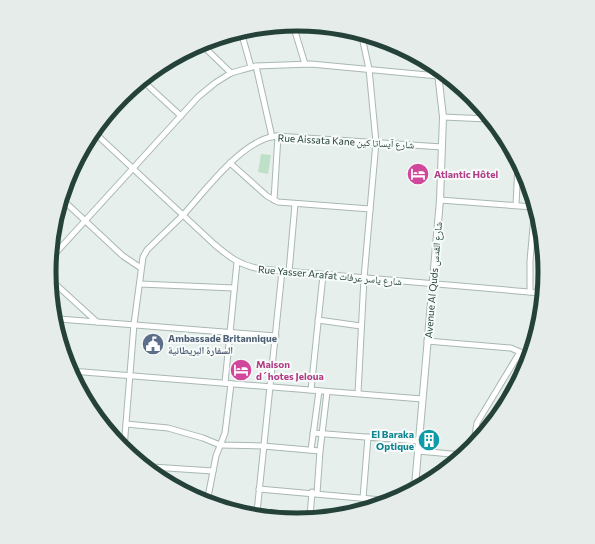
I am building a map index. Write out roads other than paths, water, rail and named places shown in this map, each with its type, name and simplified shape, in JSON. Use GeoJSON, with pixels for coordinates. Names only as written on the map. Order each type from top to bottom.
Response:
{"type":"FeatureCollection","features":[{"type":"Feature","properties":{"kind":"street"},"geometry":{"type":"LineString","coordinates":[[296,31],[305,64]]}},
{"type":"Feature","properties":{"kind":"street"},"geometry":{"type":"LineString","coordinates":[[243,37],[253,66],[272,137]]}},
{"type":"Feature","properties":{"kind":"street"},"geometry":{"type":"LineString","coordinates":[[358,393],[364,278],[376,142],[369,69],[363,40]]}},
{"type":"Feature","properties":{"kind":"street"},"geometry":{"type":"LineString","coordinates":[[206,49],[231,73]]}},
{"type":"Feature","properties":{"kind":"street"},"geometry":{"type":"LineString","coordinates":[[58,251],[134,170],[205,90],[231,73],[253,66],[305,64],[433,74]]}},
{"type":"Feature","properties":{"kind":"street","name":"Avenue Al Quds شارع القدس"},"geometry":{"type":"LineString","coordinates":[[415,482],[440,200],[443,117],[438,77]]}},
{"type":"Feature","properties":{"kind":"street"},"geometry":{"type":"LineString","coordinates":[[147,85],[181,116]]}},
{"type":"Feature","properties":{"kind":"street"},"geometry":{"type":"LineString","coordinates":[[443,117],[484,119]]}},
{"type":"Feature","properties":{"kind":"street","name":"Rue Yasser Arafat شارع ياسر عرفات"},"geometry":{"type":"LineString","coordinates":[[98,136],[237,262],[255,268],[289,272],[537,293]]}},
{"type":"Feature","properties":{"kind":"street"},"geometry":{"type":"LineString","coordinates":[[274,200],[278,136]]}},
{"type":"Feature","properties":{"kind":"street","name":"Rue Aissata Kane شارع آيساتا كين"},"geometry":{"type":"LineString","coordinates":[[125,440],[134,324],[143,257],[147,250],[230,163],[249,148],[272,137],[278,136],[442,147]]}},
{"type":"Feature","properties":{"kind":"street"},"geometry":{"type":"LineString","coordinates":[[230,163],[274,200],[295,204],[370,209]]}},
{"type":"Feature","properties":{"kind":"street"},"geometry":{"type":"LineString","coordinates":[[516,206],[518,174]]}},
{"type":"Feature","properties":{"kind":"street"},"geometry":{"type":"LineString","coordinates":[[440,200],[529,207]]}},
{"type":"Feature","properties":{"kind":"street"},"geometry":{"type":"LineString","coordinates":[[67,203],[123,256],[141,268]]}},
{"type":"Feature","properties":{"kind":"street"},"geometry":{"type":"LineString","coordinates":[[289,272],[295,204]]}},
{"type":"Feature","properties":{"kind":"street"},"geometry":{"type":"LineString","coordinates":[[530,292],[530,261],[533,223]]}},
{"type":"Feature","properties":{"kind":"street"},"geometry":{"type":"LineString","coordinates":[[208,496],[213,470],[226,427],[229,332],[237,262]]}},
{"type":"Feature","properties":{"kind":"street"},"geometry":{"type":"LineString","coordinates":[[257,509],[282,271]]}},
{"type":"Feature","properties":{"kind":"street"},"geometry":{"type":"LineString","coordinates":[[311,390],[323,275]]}},
{"type":"Feature","properties":{"kind":"street"},"geometry":{"type":"LineString","coordinates":[[140,284],[234,288]]}},
{"type":"Feature","properties":{"kind":"street"},"geometry":{"type":"LineString","coordinates":[[57,285],[97,322]]}},
{"type":"Feature","properties":{"kind":"street"},"geometry":{"type":"LineString","coordinates":[[61,319],[276,336]]}},
{"type":"Feature","properties":{"kind":"street"},"geometry":{"type":"LineString","coordinates":[[318,320],[361,326]]}},
{"type":"Feature","properties":{"kind":"street"},"geometry":{"type":"LineString","coordinates":[[427,341],[511,348],[524,354]]}},
{"type":"Feature","properties":{"kind":"street"},"geometry":{"type":"LineString","coordinates":[[475,435],[477,423],[520,352]]}},
{"type":"Feature","properties":{"kind":"street"},"geometry":{"type":"LineString","coordinates":[[78,372],[422,399]]}},
{"type":"Feature","properties":{"kind":"street"},"geometry":{"type":"LineString","coordinates":[[311,450],[319,391]]}},
{"type":"Feature","properties":{"kind":"street"},"geometry":{"type":"LineString","coordinates":[[311,512],[315,493],[327,392]]}},
{"type":"Feature","properties":{"kind":"street"},"geometry":{"type":"LineString","coordinates":[[126,424],[168,428],[204,438],[220,445],[263,446],[320,451]]}},
{"type":"Feature","properties":{"kind":"street"},"geometry":{"type":"LineString","coordinates":[[313,433],[418,441]]}},
{"type":"Feature","properties":{"kind":"street"},"geometry":{"type":"LineString","coordinates":[[363,498],[368,437]]}},
{"type":"Feature","properties":{"kind":"street"},"geometry":{"type":"LineString","coordinates":[[418,451],[454,454]]}},
{"type":"Feature","properties":{"kind":"street"},"geometry":{"type":"LineString","coordinates":[[157,467],[213,470]]}},
{"type":"Feature","properties":{"kind":"street"},"geometry":{"type":"LineString","coordinates":[[259,488],[377,499]]}},
{"type":"Feature","properties":{"kind":"place","name":"Atlantic Hôtel"},"geometry":{"type":"Point","coordinates":[418,174]}},
{"type":"Feature","properties":{"kind":"place","name":"Ambassade Britannique السفارة البريطانية"},"geometry":{"type":"Point","coordinates":[153,344]}},
{"type":"Feature","properties":{"kind":"place","name":"Maison d´hotes Jeloua"},"geometry":{"type":"Point","coordinates":[241,370]}},
{"type":"Feature","properties":{"kind":"place","name":"El Baraka Optique"},"geometry":{"type":"Point","coordinates":[429,440]}}]}
